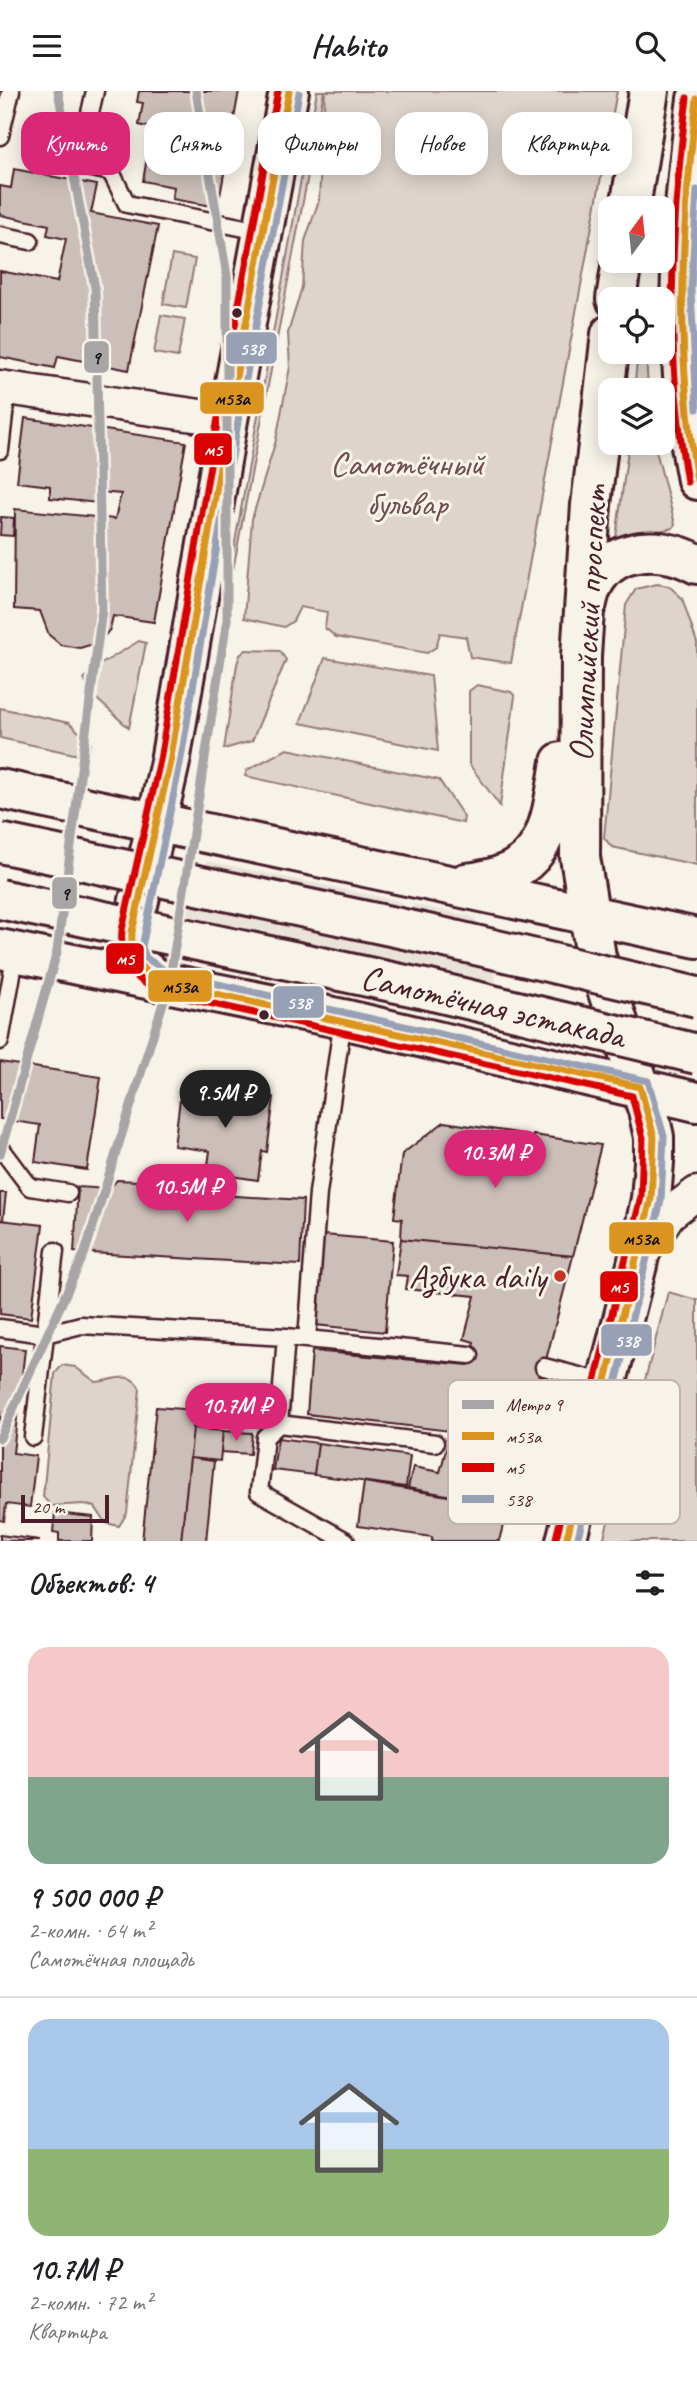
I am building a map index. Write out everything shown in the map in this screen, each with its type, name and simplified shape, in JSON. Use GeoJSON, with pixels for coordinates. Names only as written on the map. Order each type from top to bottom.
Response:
{"type":"FeatureCollection","features":[{"type":"Feature","properties":{"kind":"main road"},"geometry":{"type":"LineString","coordinates":[[166,983],[142,970],[131,949],[170,762],[228,420],[289,91]]}},
{"type":"Feature","properties":{"kind":"main road"},"geometry":{"type":"LineString","coordinates":[[632,196],[649,91]]}},
{"type":"Feature","properties":{"kind":"main road"},"geometry":{"type":"LineString","coordinates":[[697,99],[680,259],[678,340],[686,424],[697,480]]}},
{"type":"Feature","properties":{"kind":"main road","name":"Олимпийский проспект"},"geometry":{"type":"LineString","coordinates":[[607,364],[591,505],[581,656],[579,835],[596,957],[610,1005],[640,1087],[654,1137],[654,1162],[651,1199],[637,1265],[607,1380]]}},
{"type":"Feature","properties":{"kind":"main road"},"geometry":{"type":"LineString","coordinates":[[584,618],[589,591],[613,561],[625,554],[659,550],[678,553],[697,564]]}},
{"type":"Feature","properties":{"kind":"main road"},"geometry":{"type":"LineString","coordinates":[[455,884],[484,881],[512,872],[530,859],[542,843],[550,820],[581,656]]}},
{"type":"Feature","properties":{"kind":"main road"},"geometry":{"type":"LineString","coordinates":[[0,789],[589,912],[697,938]]}},
{"type":"Feature","properties":{"kind":"main road","name":"Самотёчная эстакада"},"geometry":{"type":"LineString","coordinates":[[0,843],[437,936],[697,997]]}},
{"type":"Feature","properties":{"kind":"main road","name":"Самотёчная эстакада"},"geometry":{"type":"LineString","coordinates":[[0,899],[425,989],[697,1054]]}},
{"type":"Feature","properties":{"kind":"main road"},"geometry":{"type":"LineString","coordinates":[[8,950],[343,1019],[697,1102]]}},
{"type":"Feature","properties":{"kind":"main road","name":"Олимпийский проспект"},"geometry":{"type":"LineString","coordinates":[[566,1541],[570,1524]]}},
{"type":"Feature","properties":{"kind":"street"},"geometry":{"type":"LineString","coordinates":[[4,388],[228,420]]}},
{"type":"Feature","properties":{"kind":"street"},"geometry":{"type":"LineString","coordinates":[[637,1265],[669,1214],[697,1193]]}},
{"type":"Feature","properties":{"kind":"lane"},"geometry":{"type":"LineString","coordinates":[[0,136],[11,91]]}},
{"type":"Feature","properties":{"kind":"lane"},"geometry":{"type":"LineString","coordinates":[[90,112],[95,91]]}},
{"type":"Feature","properties":{"kind":"lane"},"geometry":{"type":"LineString","coordinates":[[112,175],[127,204],[264,232]]}},
{"type":"Feature","properties":{"kind":"lane"},"geometry":{"type":"LineString","coordinates":[[0,235],[30,241]]}},
{"type":"Feature","properties":{"kind":"lane"},"geometry":{"type":"LineString","coordinates":[[0,450],[4,388]]}},
{"type":"Feature","properties":{"kind":"lane"},"geometry":{"type":"LineString","coordinates":[[0,1041],[8,950]]}},
{"type":"Feature","properties":{"kind":"lane"},"geometry":{"type":"LineString","coordinates":[[307,1339],[318,1193],[343,1019]]}},
{"type":"Feature","properties":{"kind":"lane"},"geometry":{"type":"LineString","coordinates":[[0,1147],[30,1187],[68,1193]]}},
{"type":"Feature","properties":{"kind":"lane"},"geometry":{"type":"LineString","coordinates":[[33,1437],[55,1251]]}},
{"type":"Feature","properties":{"kind":"lane"},"geometry":{"type":"LineString","coordinates":[[0,1328],[45,1333],[75,1324],[285,1337],[470,1355]]}},
{"type":"Feature","properties":{"kind":"lane"},"geometry":{"type":"LineString","coordinates":[[285,1337],[279,1424],[265,1437],[259,1492],[346,1541]]}},
{"type":"Feature","properties":{"kind":"lane"},"geometry":{"type":"LineString","coordinates":[[544,1367],[594,1380]]}},
{"type":"Feature","properties":{"kind":"lane"},"geometry":{"type":"LineString","coordinates":[[279,1424],[435,1443]]}},
{"type":"Feature","properties":{"kind":"shaded area"},"geometry":{"type":"Polygon","coordinates":[[[208,861],[400,901],[402,910],[411,912],[413,904],[475,917],[510,1021],[183,936],[197,872],[208,861]]]}},
{"type":"Feature","properties":{"kind":"green space"},"geometry":{"type":"Polygon","coordinates":[[[317,91],[324,91],[320,112],[313,112],[317,91]]]}},
{"type":"Feature","properties":{"kind":"green space","name":"Самотёчный бульвар"},"geometry":{"type":"Polygon","coordinates":[[[325,91],[617,91],[613,112],[502,112],[502,175],[601,175],[511,663],[470,657],[466,637],[440,633],[436,647],[427,653],[336,637],[325,628],[327,612],[300,607],[293,621],[284,627],[244,618],[252,519],[276,440],[290,367],[288,333],[302,287],[305,241],[319,200],[320,175],[381,175],[381,112],[324,112],[325,91]]]}},
{"type":"Feature","properties":{"kind":"green space"},"geometry":{"type":"Polygon","coordinates":[[[302,175],[308,175],[230,586],[227,586],[302,175]]]}},
{"type":"Feature","properties":{"kind":"green space"},"geometry":{"type":"Polygon","coordinates":[[[172,255],[195,259],[186,308],[163,304],[172,255]]]}},
{"type":"Feature","properties":{"kind":"green space"},"geometry":{"type":"Polygon","coordinates":[[[161,315],[185,319],[178,357],[154,353],[161,315]]]}},
{"type":"Feature","properties":{"kind":"green space"},"geometry":{"type":"Polygon","coordinates":[[[637,364],[647,364],[647,378],[635,378],[637,364]]]}},
{"type":"Feature","properties":{"kind":"green space"},"geometry":{"type":"Polygon","coordinates":[[[627,455],[657,455],[675,524],[673,528],[620,539],[616,537],[627,455]]]}},
{"type":"Feature","properties":{"kind":"green space"},"geometry":{"type":"Polygon","coordinates":[[[657,584],[669,586],[682,598],[697,643],[697,865],[612,847],[604,838],[626,605],[636,589],[657,584]]]}},
{"type":"Feature","properties":{"kind":"green space"},"geometry":{"type":"Polygon","coordinates":[[[139,641],[146,643],[129,728],[89,692],[84,679],[93,669],[139,641]]]}},
{"type":"Feature","properties":{"kind":"green space"},"geometry":{"type":"Polygon","coordinates":[[[246,650],[280,651],[286,660],[252,741],[224,749],[237,664],[240,655],[246,650]]]}},
{"type":"Feature","properties":{"kind":"green space"},"geometry":{"type":"Polygon","coordinates":[[[325,658],[431,676],[438,751],[300,723],[325,658]]]}},
{"type":"Feature","properties":{"kind":"green space"},"geometry":{"type":"Polygon","coordinates":[[[477,685],[511,692],[515,696],[500,806],[469,764],[469,691],[477,685]]]}},
{"type":"Feature","properties":{"kind":"green space"},"geometry":{"type":"Polygon","coordinates":[[[0,708],[69,723],[91,743],[88,757],[0,738],[0,708]]]}},
{"type":"Feature","properties":{"kind":"green space"},"geometry":{"type":"Polygon","coordinates":[[[287,749],[439,780],[464,817],[463,823],[245,776],[247,770],[287,749]]]}},
{"type":"Feature","properties":{"kind":"green space"},"geometry":{"type":"Polygon","coordinates":[[[668,1292],[697,1300],[697,1541],[603,1541],[607,1524],[680,1524],[680,1380],[645,1380],[668,1292]]]}},
{"type":"Feature","properties":{"kind":"green space"},"geometry":{"type":"Polygon","coordinates":[[[62,1365],[75,1367],[96,1382],[132,1379],[140,1389],[127,1513],[119,1526],[106,1523],[95,1507],[83,1504],[51,1506],[43,1497],[55,1374],[62,1365]]]}},
{"type":"Feature","properties":{"kind":"building"},"geometry":{"type":"Polygon","coordinates":[[[139,91],[239,91],[235,112],[144,112],[144,126],[139,125],[143,103],[137,102],[139,91]]]}},
{"type":"Feature","properties":{"kind":"building"},"geometry":{"type":"Polygon","coordinates":[[[14,169],[21,170],[21,175],[45,175],[97,185],[91,213],[158,226],[129,370],[58,356],[55,368],[0,357],[0,271],[57,282],[66,239],[47,235],[49,225],[0,215],[0,186],[11,188],[14,169]]]}},
{"type":"Feature","properties":{"kind":"building"},"geometry":{"type":"Polygon","coordinates":[[[144,175],[224,175],[218,207],[172,199],[174,187],[143,181],[144,175]]]}},
{"type":"Feature","properties":{"kind":"building"},"geometry":{"type":"Polygon","coordinates":[[[25,418],[186,442],[154,622],[113,616],[110,629],[100,642],[80,648],[61,645],[49,635],[40,611],[14,609],[15,509],[115,519],[121,494],[100,492],[98,503],[50,498],[50,486],[17,482],[25,418]]]}},
{"type":"Feature","properties":{"kind":"building"},"geometry":{"type":"Polygon","coordinates":[[[1,517],[14,518],[13,536],[0,535],[1,517]]]}},
{"type":"Feature","properties":{"kind":"building"},"geometry":{"type":"Polygon","coordinates":[[[0,1062],[101,1077],[87,1170],[35,1162],[40,1125],[0,1119],[0,1062]]]}},
{"type":"Feature","properties":{"kind":"building"},"geometry":{"type":"Polygon","coordinates":[[[182,1084],[274,1097],[267,1152],[262,1151],[258,1180],[231,1176],[230,1183],[206,1179],[210,1151],[174,1146],[182,1084]]]}},
{"type":"Feature","properties":{"kind":"building"},"geometry":{"type":"Polygon","coordinates":[[[444,1122],[518,1133],[517,1142],[532,1144],[533,1135],[601,1145],[573,1256],[401,1239],[402,1219],[394,1218],[402,1154],[444,1122]]]}},
{"type":"Feature","properties":{"kind":"building"},"geometry":{"type":"Polygon","coordinates":[[[117,1180],[179,1183],[187,1193],[303,1200],[300,1265],[74,1252],[78,1187],[109,1189],[117,1180]]]}},
{"type":"Feature","properties":{"kind":"building"},"geometry":{"type":"Polygon","coordinates":[[[0,1193],[6,1193],[3,1220],[0,1220],[0,1193]]]}},
{"type":"Feature","properties":{"kind":"building"},"geometry":{"type":"Polygon","coordinates":[[[0,1220],[43,1225],[31,1318],[0,1314],[0,1220]]]}},
{"type":"Feature","properties":{"kind":"building"},"geometry":{"type":"Polygon","coordinates":[[[324,1235],[393,1241],[385,1332],[315,1325],[324,1235]]]}},
{"type":"Feature","properties":{"kind":"building"},"geometry":{"type":"Polygon","coordinates":[[[401,1239],[573,1256],[541,1380],[448,1380],[448,1431],[307,1414],[312,1351],[468,1365],[474,1342],[464,1339],[475,1296],[406,1289],[408,1276],[396,1275],[401,1239]]]}},
{"type":"Feature","properties":{"kind":"building"},"geometry":{"type":"Polygon","coordinates":[[[0,1346],[25,1349],[13,1453],[36,1456],[30,1507],[6,1504],[4,1521],[0,1520],[0,1346]]]}},
{"type":"Feature","properties":{"kind":"building"},"geometry":{"type":"Polygon","coordinates":[[[156,1407],[195,1410],[181,1541],[142,1541],[156,1407]]]}},
{"type":"Feature","properties":{"kind":"building"},"geometry":{"type":"Polygon","coordinates":[[[193,1428],[223,1431],[220,1461],[190,1458],[193,1428]]]}},
{"type":"Feature","properties":{"kind":"building"},"geometry":{"type":"Polygon","coordinates":[[[223,1431],[252,1433],[250,1454],[221,1452],[223,1431]]]}},
{"type":"Feature","properties":{"kind":"building"},"geometry":{"type":"Polygon","coordinates":[[[278,1438],[318,1443],[314,1475],[273,1470],[278,1438]]]}},
{"type":"Feature","properties":{"kind":"building"},"geometry":{"type":"Polygon","coordinates":[[[448,1442],[448,1495],[408,1488],[413,1467],[440,1472],[448,1442]]]}},
{"type":"Feature","properties":{"kind":"building"},"geometry":{"type":"Polygon","coordinates":[[[318,1443],[410,1456],[406,1487],[314,1475],[318,1443]]]}},
{"type":"Feature","properties":{"kind":"building"},"geometry":{"type":"Polygon","coordinates":[[[190,1458],[214,1461],[206,1541],[181,1541],[190,1458]]]}},
{"type":"Feature","properties":{"kind":"building"},"geometry":{"type":"Polygon","coordinates":[[[364,1482],[448,1496],[448,1524],[503,1524],[499,1541],[432,1541],[432,1537],[358,1526],[364,1482]]]}},
{"type":"Feature","properties":{"kind":"building"},"geometry":{"type":"Polygon","coordinates":[[[55,1513],[93,1517],[92,1541],[59,1541],[59,1533],[53,1532],[55,1513]]]}},
{"type":"Feature","properties":{"kind":"building"},"geometry":{"type":"Polygon","coordinates":[[[0,1535],[39,1540],[39,1541],[0,1541],[0,1535]]]}},
{"type":"Feature","properties":{"kind":"metro line","name":"9"},"geometry":{"type":"LineString","coordinates":[[0,1154],[57,952],[102,610],[95,288],[58,91]]}},
{"type":"Feature","properties":{"kind":"metro line","name":"9"},"geometry":{"type":"LineString","coordinates":[[0,1438],[85,1252],[169,984],[227,620],[227,276],[196,91]]}},
{"type":"Feature","properties":{"kind":"transit line","name":"м5"},"geometry":{"type":"LineString","coordinates":[[278,91],[218,418],[160,760],[122,930],[123,952],[136,976],[163,993],[632,1096],[643,1138],[641,1197],[595,1380]]}},
{"type":"Feature","properties":{"kind":"transit line","name":"м53а"},"geometry":{"type":"LineString","coordinates":[[289,91],[228,420],[170,762],[132,932],[133,950],[139,964],[166,983],[640,1087],[654,1137],[651,1199],[606,1380]]}},
{"type":"Feature","properties":{"kind":"transit line","name":"538"},"geometry":{"type":"LineString","coordinates":[[299,93],[238,422],[180,764],[142,947],[146,958],[169,973],[648,1081],[664,1136],[661,1201],[617,1380]]}},
{"type":"Feature","properties":{"kind":"transit line","name":"м5"},"geometry":{"type":"LineString","coordinates":[[687,98],[677,195],[672,290],[675,385],[687,482]]}},
{"type":"Feature","properties":{"kind":"transit line","name":"м53а"},"geometry":{"type":"LineString","coordinates":[[697,99],[687,195],[683,289],[685,384],[697,480]]}},
{"type":"Feature","properties":{"kind":"transit line","name":"538"},"geometry":{"type":"LineString","coordinates":[[697,190],[691,290],[697,409]]}},
{"type":"Feature","properties":{"kind":"transit line","name":"м5"},"geometry":{"type":"LineString","coordinates":[[556,1538],[559,1524]]}},
{"type":"Feature","properties":{"kind":"transit line","name":"м53а"},"geometry":{"type":"LineString","coordinates":[[566,1541],[570,1524]]}},
{"type":"Feature","properties":{"kind":"transit line","name":"538"},"geometry":{"type":"LineString","coordinates":[[577,1541],[581,1524]]}},
{"type":"Feature","properties":{"kind":"place","name":"Азбука daily"},"geometry":{"type":"Point","coordinates":[560,1276]}}]}
